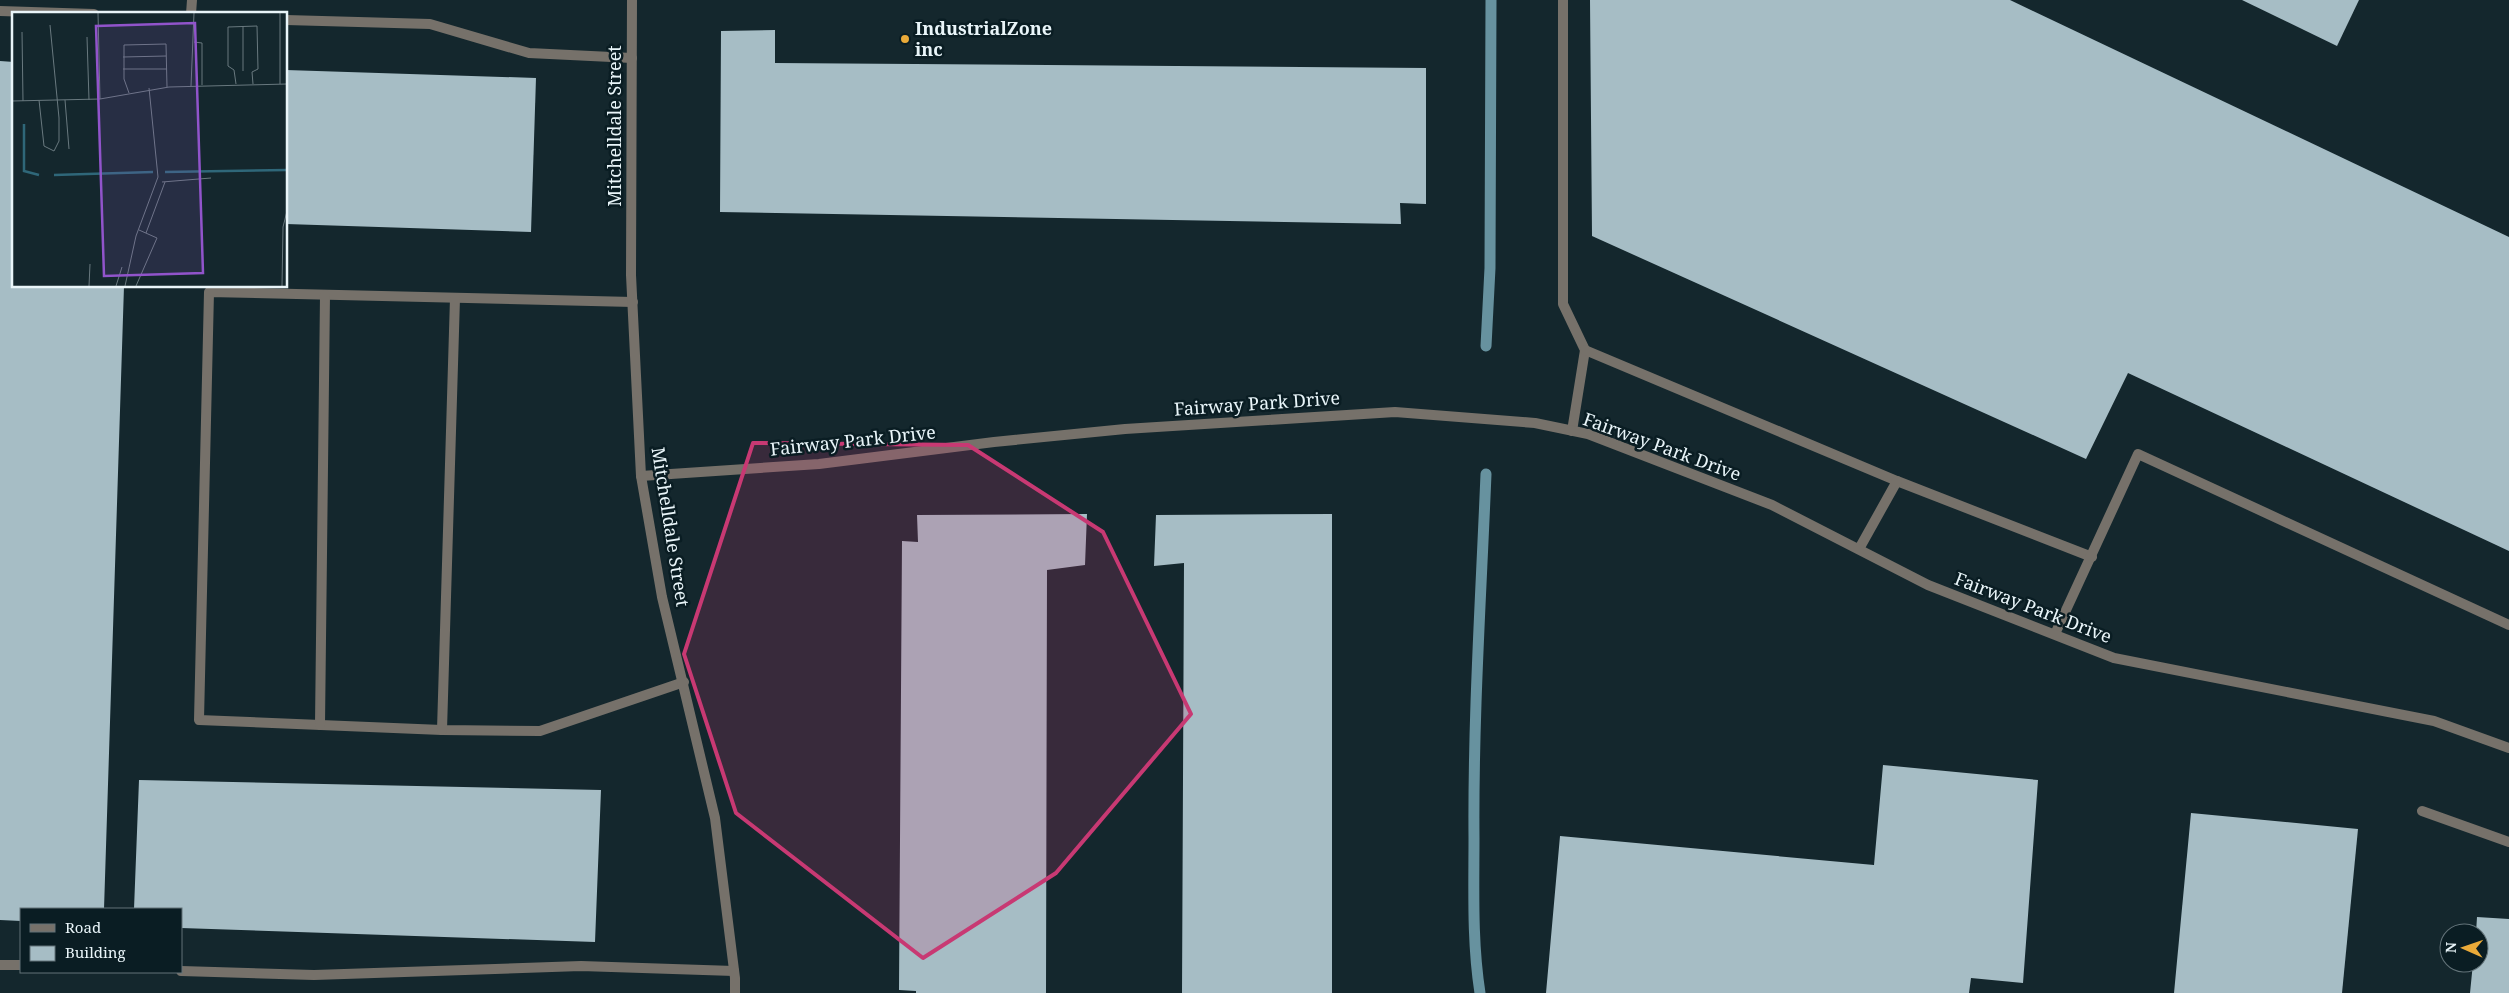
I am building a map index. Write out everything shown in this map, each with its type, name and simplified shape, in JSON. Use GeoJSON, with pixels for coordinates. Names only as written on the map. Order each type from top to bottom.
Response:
{"type":"FeatureCollection","features":[{"type":"Feature","properties":{"kind":"street","name":"Mitchelldale Street"},"geometry":{"type":"LineString","coordinates":[[632,0],[633,302],[642,476],[662,597],[684,682],[715,818],[734,971],[735,993]]}},
{"type":"Feature","properties":{"kind":"street"},"geometry":{"type":"LineString","coordinates":[[1563,0],[1563,304],[1585,350],[1572,431]]}},
{"type":"Feature","properties":{"kind":"street"},"geometry":{"type":"LineString","coordinates":[[0,11],[31,12]]}},
{"type":"Feature","properties":{"kind":"street"},"geometry":{"type":"LineString","coordinates":[[288,20],[430,24],[528,53],[632,58]]}},
{"type":"Feature","properties":{"kind":"street"},"geometry":{"type":"LineString","coordinates":[[633,302],[209,292],[199,720],[442,730],[540,731],[684,682]]}},
{"type":"Feature","properties":{"kind":"street"},"geometry":{"type":"LineString","coordinates":[[320,725],[325,295]]}},
{"type":"Feature","properties":{"kind":"street"},"geometry":{"type":"LineString","coordinates":[[442,730],[455,298]]}},
{"type":"Feature","properties":{"kind":"street"},"geometry":{"type":"LineString","coordinates":[[1585,350],[1897,481],[2092,557]]}},
{"type":"Feature","properties":{"kind":"street","name":"Fairway Park Drive"},"geometry":{"type":"LineString","coordinates":[[642,476],[819,464],[994,442],[1125,429],[1395,412],[1535,423],[1588,434],[1772,505],[1928,585],[2114,658],[2434,720],[2509,748]]}},
{"type":"Feature","properties":{"kind":"street"},"geometry":{"type":"LineString","coordinates":[[2055,634],[2138,454],[2509,624]]}},
{"type":"Feature","properties":{"kind":"street"},"geometry":{"type":"LineString","coordinates":[[1859,549],[1897,481]]}},
{"type":"Feature","properties":{"kind":"street"},"geometry":{"type":"LineString","coordinates":[[2422,811],[2509,842]]}},
{"type":"Feature","properties":{"kind":"street"},"geometry":{"type":"LineString","coordinates":[[0,964],[20,965]]}},
{"type":"Feature","properties":{"kind":"street"},"geometry":{"type":"LineString","coordinates":[[182,971],[314,975],[581,966],[734,971]]}},
{"type":"Feature","properties":{"kind":"highlighted area"},"geometry":{"type":"Polygon","coordinates":[[[753,443],[968,445],[1103,532],[1191,714],[1056,873],[923,958],[736,813],[684,654],[753,443]]]}},
{"type":"Feature","properties":{"kind":"building"},"geometry":{"type":"Polygon","coordinates":[[[1590,0],[2010,0],[2509,237],[2509,551],[2128,373],[2086,459],[1592,236],[1590,0]]]}},
{"type":"Feature","properties":{"kind":"building"},"geometry":{"type":"Polygon","coordinates":[[[2242,0],[2359,0],[2337,46],[2242,0]]]}},
{"type":"Feature","properties":{"kind":"building"},"geometry":{"type":"Polygon","coordinates":[[[775,30],[775,63],[1426,68],[1426,204],[1400,203],[1401,224],[720,212],[721,31],[775,30]]]}},
{"type":"Feature","properties":{"kind":"building"},"geometry":{"type":"Polygon","coordinates":[[[0,61],[12,62],[12,288],[124,288],[104,908],[20,908],[20,921],[0,920],[0,61]]]}},
{"type":"Feature","properties":{"kind":"building"},"geometry":{"type":"Polygon","coordinates":[[[288,70],[536,78],[531,232],[288,224],[288,70]]]}},
{"type":"Feature","properties":{"kind":"building"},"geometry":{"type":"Polygon","coordinates":[[[1087,514],[1085,565],[1047,570],[1046,993],[916,993],[916,991],[899,990],[902,541],[918,542],[917,515],[1087,514]]]}},
{"type":"Feature","properties":{"kind":"building"},"geometry":{"type":"Polygon","coordinates":[[[1332,514],[1332,993],[1182,993],[1184,563],[1154,566],[1156,515],[1332,514]]]}},
{"type":"Feature","properties":{"kind":"building"},"geometry":{"type":"Polygon","coordinates":[[[1883,765],[2038,780],[2023,983],[1971,978],[1969,993],[1546,993],[1560,836],[1874,865],[1883,765]]]}},
{"type":"Feature","properties":{"kind":"building"},"geometry":{"type":"Polygon","coordinates":[[[139,780],[601,790],[595,942],[182,928],[182,908],[134,908],[139,780]]]}},
{"type":"Feature","properties":{"kind":"building"},"geometry":{"type":"Polygon","coordinates":[[[2191,813],[2358,829],[2342,993],[2174,993],[2191,813]]]}},
{"type":"Feature","properties":{"kind":"building"},"geometry":{"type":"Polygon","coordinates":[[[2477,917],[2509,919],[2509,993],[2470,993],[2472,973],[2489,973],[2489,923],[2477,923],[2477,917]]]}},
{"type":"Feature","properties":{"kind":"waterway"},"geometry":{"type":"LineString","coordinates":[[1486,346],[1490,268],[1491,0]]}},
{"type":"Feature","properties":{"kind":"waterway"},"geometry":{"type":"LineString","coordinates":[[1480,993],[1477,974],[1474,916],[1474,793],[1486,474]]}},
{"type":"Feature","properties":{"kind":"place","name":"IndustrialZone inc"},"geometry":{"type":"Point","coordinates":[905,39]}}]}
